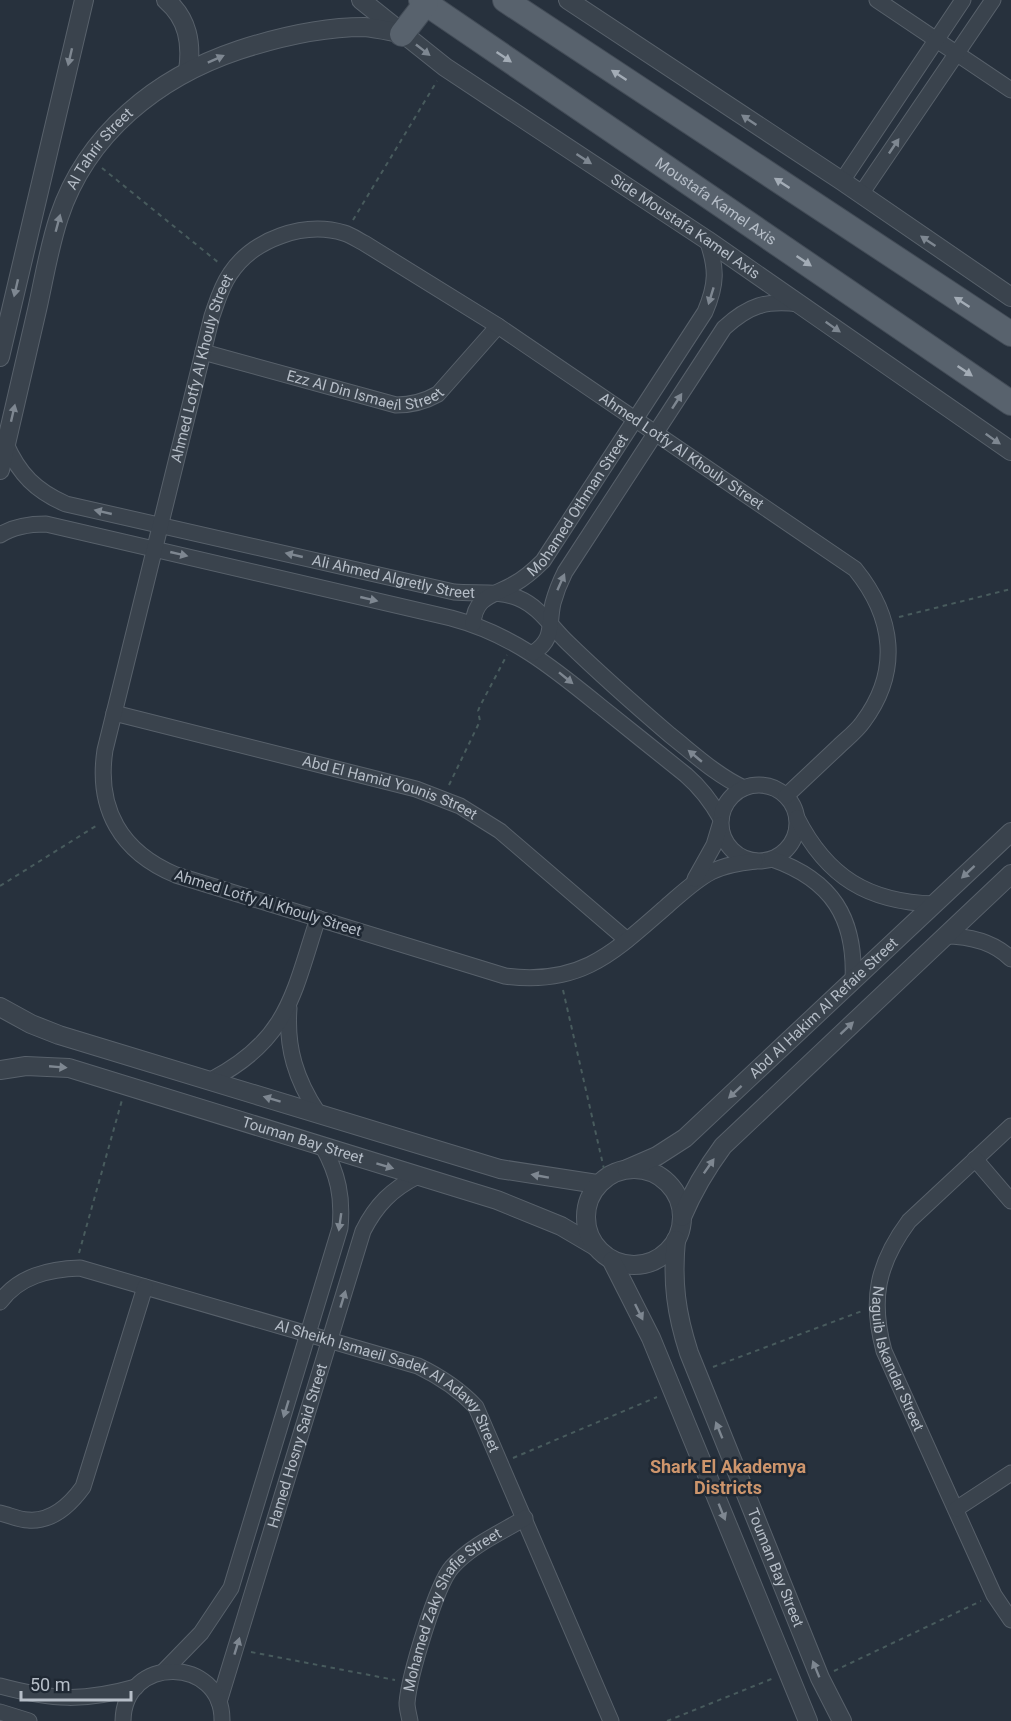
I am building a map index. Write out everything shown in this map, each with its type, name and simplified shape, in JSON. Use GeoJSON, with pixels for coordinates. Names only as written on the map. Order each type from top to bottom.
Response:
{"type":"FeatureCollection","features":[{"type":"Feature","properties":{"kind":"main road"},"geometry":{"type":"LineString","coordinates":[[505,0],[1011,334]]}},
{"type":"Feature","properties":{"kind":"main road"},"geometry":{"type":"LineString","coordinates":[[402,34],[424,2]]}},
{"type":"Feature","properties":{"kind":"main road","name":"Moustafa Kamel Axis"},"geometry":{"type":"LineString","coordinates":[[424,2],[1011,403]]}},
{"type":"Feature","properties":{"kind":"street"},"geometry":{"type":"LineString","coordinates":[[0,357],[84,0]]}},
{"type":"Feature","properties":{"kind":"street"},"geometry":{"type":"LineString","coordinates":[[166,0],[186,26],[190,40],[188,71]]}},
{"type":"Feature","properties":{"kind":"street","name":"Side Moustafa Kamel Axis"},"geometry":{"type":"LineString","coordinates":[[361,0],[445,67],[707,240],[1011,451]]}},
{"type":"Feature","properties":{"kind":"street"},"geometry":{"type":"LineString","coordinates":[[568,0],[842,181],[1011,297]]}},
{"type":"Feature","properties":{"kind":"street"},"geometry":{"type":"LineString","coordinates":[[877,0],[1011,90]]}},
{"type":"Feature","properties":{"kind":"street"},"geometry":{"type":"LineString","coordinates":[[842,181],[963,0]]}},
{"type":"Feature","properties":{"kind":"street"},"geometry":{"type":"LineString","coordinates":[[861,195],[993,0]]}},
{"type":"Feature","properties":{"kind":"street","name":"Al Tahrir Street"},"geometry":{"type":"LineString","coordinates":[[0,470],[59,219],[77,176],[118,121],[163,85],[188,71],[255,45],[304,33],[367,27],[402,34]]}},
{"type":"Feature","properties":{"kind":"street","name":"Ahmed Lotfy Al Khouly Street"},"geometry":{"type":"LineString","coordinates":[[755,861],[733,864],[711,872],[692,884],[627,940],[592,965],[560,975],[527,979],[505,975],[176,875],[144,859],[131,847],[111,817],[106,801],[103,767],[114,713],[212,316],[230,273],[244,258],[261,245],[281,235],[313,230],[345,233],[498,326],[855,569],[873,594],[884,620],[888,643],[883,684],[875,704],[862,724],[786,796]]}},
{"type":"Feature","properties":{"kind":"street","name":"Mohamed Othman Street"},"geometry":{"type":"LineString","coordinates":[[473,624],[477,608],[488,596],[513,585],[543,561],[705,312],[713,294],[715,276],[713,257],[707,240]]}},
{"type":"Feature","properties":{"kind":"street","name":"Mohamed Othman Street"},"geometry":{"type":"LineString","coordinates":[[533,653],[546,641],[557,588],[565,572],[724,328],[740,314],[758,305],[779,301],[799,304]]}},
{"type":"Feature","properties":{"kind":"street","name":"Ezz Al Din Ismaeil Street"},"geometry":{"type":"LineString","coordinates":[[204,352],[396,405],[410,405],[438,394],[498,326]]}},
{"type":"Feature","properties":{"kind":"street","name":"Ali Ahmed Algretly Street"},"geometry":{"type":"LineString","coordinates":[[6,444],[23,475],[35,487],[66,504],[454,592],[484,594],[496,592],[517,597],[536,608],[565,640],[620,692],[717,773],[744,788]]}},
{"type":"Feature","properties":{"kind":"street","name":"Ali Ahmed Algretly Street"},"geometry":{"type":"LineString","coordinates":[[0,535],[17,526],[46,524],[473,624],[533,653],[700,788],[712,802],[721,821]]}},
{"type":"Feature","properties":{"kind":"street","name":"Abd El Hamid Younis Street"},"geometry":{"type":"LineString","coordinates":[[114,713],[416,789],[442,798],[481,818],[500,831],[627,940]]}},
{"type":"Feature","properties":{"kind":"street"},"geometry":{"type":"LineString","coordinates":[[853,981],[854,958],[850,935],[842,914],[830,895],[813,879],[794,867],[772,859],[755,861],[742,857],[730,849],[723,837],[721,821],[724,807],[730,797],[751,785],[776,788],[793,806],[808,840],[841,876],[862,889],[885,898],[910,904],[934,904]]}},
{"type":"Feature","properties":{"kind":"street"},"geometry":{"type":"LineString","coordinates":[[772,859],[786,849],[795,835],[797,818]]}},
{"type":"Feature","properties":{"kind":"street","name":"Ahmed Lotfy Al Khouly Street"},"geometry":{"type":"LineString","coordinates":[[692,884],[714,845],[721,821]]}},
{"type":"Feature","properties":{"kind":"street","name":"Abd Al Hakim Al Refaie Street"},"geometry":{"type":"LineString","coordinates":[[627,1169],[657,1156],[685,1138],[1011,832]]}},
{"type":"Feature","properties":{"kind":"street","name":"Abd Al Hakim Al Refaie Street"},"geometry":{"type":"LineString","coordinates":[[682,1217],[697,1184],[723,1146],[1011,874]]}},
{"type":"Feature","properties":{"kind":"street"},"geometry":{"type":"LineString","coordinates":[[211,1080],[249,1057],[279,1023],[290,1003],[318,918]]}},
{"type":"Feature","properties":{"kind":"street"},"geometry":{"type":"LineString","coordinates":[[945,936],[978,939],[994,946],[1011,959]]}},
{"type":"Feature","properties":{"kind":"street"},"geometry":{"type":"LineString","coordinates":[[290,1003],[288,1026],[292,1061],[305,1094],[318,1113]]}},
{"type":"Feature","properties":{"kind":"street","name":"Touman Bay Street"},"geometry":{"type":"LineString","coordinates":[[0,1007],[31,1024],[58,1035],[500,1169],[602,1181]]}},
{"type":"Feature","properties":{"kind":"street","name":"Touman Bay Street"},"geometry":{"type":"LineString","coordinates":[[0,1070],[26,1066],[69,1068],[529,1212],[561,1226],[595,1246]]}},
{"type":"Feature","properties":{"kind":"street","name":"Naguib Iskandar Street"},"geometry":{"type":"LineString","coordinates":[[1011,1126],[909,1221],[895,1240],[885,1260],[878,1282],[876,1305],[878,1328],[884,1350],[994,1595],[1011,1620]]}},
{"type":"Feature","properties":{"kind":"street","name":"Hamed Hosny Said Street"},"geometry":{"type":"LineString","coordinates":[[136,1687],[153,1674],[164,1671],[201,1633],[231,1588],[340,1228],[342,1206],[340,1185],[323,1147]]}},
{"type":"Feature","properties":{"kind":"street"},"geometry":{"type":"LineString","coordinates":[[975,1160],[1011,1202]]}},
{"type":"Feature","properties":{"kind":"street"},"geometry":{"type":"LineString","coordinates":[[627,1169],[650,1171],[661,1176],[670,1184],[681,1205],[682,1217],[676,1240],[659,1258],[636,1266],[612,1261],[595,1246],[589,1237],[585,1215],[591,1194],[602,1181],[627,1169]]}},
{"type":"Feature","properties":{"kind":"street","name":"Hamed Hosny Said Street"},"geometry":{"type":"LineString","coordinates":[[219,1702],[363,1231],[372,1213],[385,1198],[400,1185],[418,1176]]}},
{"type":"Feature","properties":{"kind":"street","name":"Touman Bay Street"},"geometry":{"type":"LineString","coordinates":[[676,1240],[675,1298],[680,1326],[696,1373],[820,1678],[842,1721]]}},
{"type":"Feature","properties":{"kind":"street","name":"Touman Bay Street"},"geometry":{"type":"LineString","coordinates":[[612,1261],[643,1320],[808,1721]]}},
{"type":"Feature","properties":{"kind":"street","name":"Al Sheikh Ismaeil Sadek Al Adawy Street"},"geometry":{"type":"LineString","coordinates":[[0,1302],[22,1281],[40,1273],[60,1268],[74,1268],[418,1366],[440,1376],[460,1390],[476,1407],[502,1462],[611,1721]]}},
{"type":"Feature","properties":{"kind":"street"},"geometry":{"type":"LineString","coordinates":[[0,1513],[27,1520],[53,1515],[65,1508],[83,1487],[145,1287]]}},
{"type":"Feature","properties":{"kind":"street"},"geometry":{"type":"LineString","coordinates":[[956,1509],[1011,1473]]}},
{"type":"Feature","properties":{"kind":"street","name":"Mohamed Zaky Shafie Street"},"geometry":{"type":"LineString","coordinates":[[410,1721],[407,1706],[410,1683],[439,1588],[450,1569],[466,1553],[525,1518]]}},
{"type":"Feature","properties":{"kind":"street"},"geometry":{"type":"LineString","coordinates":[[164,1671],[191,1674],[208,1685],[219,1702],[222,1721]]}},
{"type":"Feature","properties":{"kind":"street"},"geometry":{"type":"LineString","coordinates":[[0,1686],[32,1695],[58,1698],[93,1697],[136,1687]]}},
{"type":"Feature","properties":{"kind":"street"},"geometry":{"type":"LineString","coordinates":[[123,1721],[123,1712],[136,1687]]}},
{"type":"Feature","properties":{"kind":"street"},"geometry":{"type":"LineString","coordinates":[[0,1712],[29,1721]]}},
{"type":"Feature","properties":{"kind":"path"},"geometry":{"type":"LineString","coordinates":[[345,233],[445,67]]}},
{"type":"Feature","properties":{"kind":"path"},"geometry":{"type":"LineString","coordinates":[[89,157],[230,273]]}},
{"type":"Feature","properties":{"kind":"path"},"geometry":{"type":"LineString","coordinates":[[884,620],[1011,589]]}},
{"type":"Feature","properties":{"kind":"path"},"geometry":{"type":"LineString","coordinates":[[442,798],[480,721],[478,711],[480,706],[514,642]]}},
{"type":"Feature","properties":{"kind":"path"},"geometry":{"type":"LineString","coordinates":[[0,886],[111,817]]}},
{"type":"Feature","properties":{"kind":"path"},"geometry":{"type":"LineString","coordinates":[[560,975],[602,1181]]}},
{"type":"Feature","properties":{"kind":"path"},"geometry":{"type":"LineString","coordinates":[[74,1268],[126,1085]]}},
{"type":"Feature","properties":{"kind":"path"},"geometry":{"type":"LineString","coordinates":[[696,1373],[876,1305]]}},
{"type":"Feature","properties":{"kind":"path"},"geometry":{"type":"LineString","coordinates":[[502,1462],[672,1390]]}},
{"type":"Feature","properties":{"kind":"path"},"geometry":{"type":"LineString","coordinates":[[820,1678],[994,1595]]}},
{"type":"Feature","properties":{"kind":"path"},"geometry":{"type":"LineString","coordinates":[[236,1650],[410,1683]]}},
{"type":"Feature","properties":{"kind":"path"},"geometry":{"type":"LineString","coordinates":[[667,1721],[788,1672]]}},
{"type":"Feature","properties":{"kind":"district","name":"Shark El Akademya Districts"},"geometry":{"type":"Point","coordinates":[728,1476]}}]}
